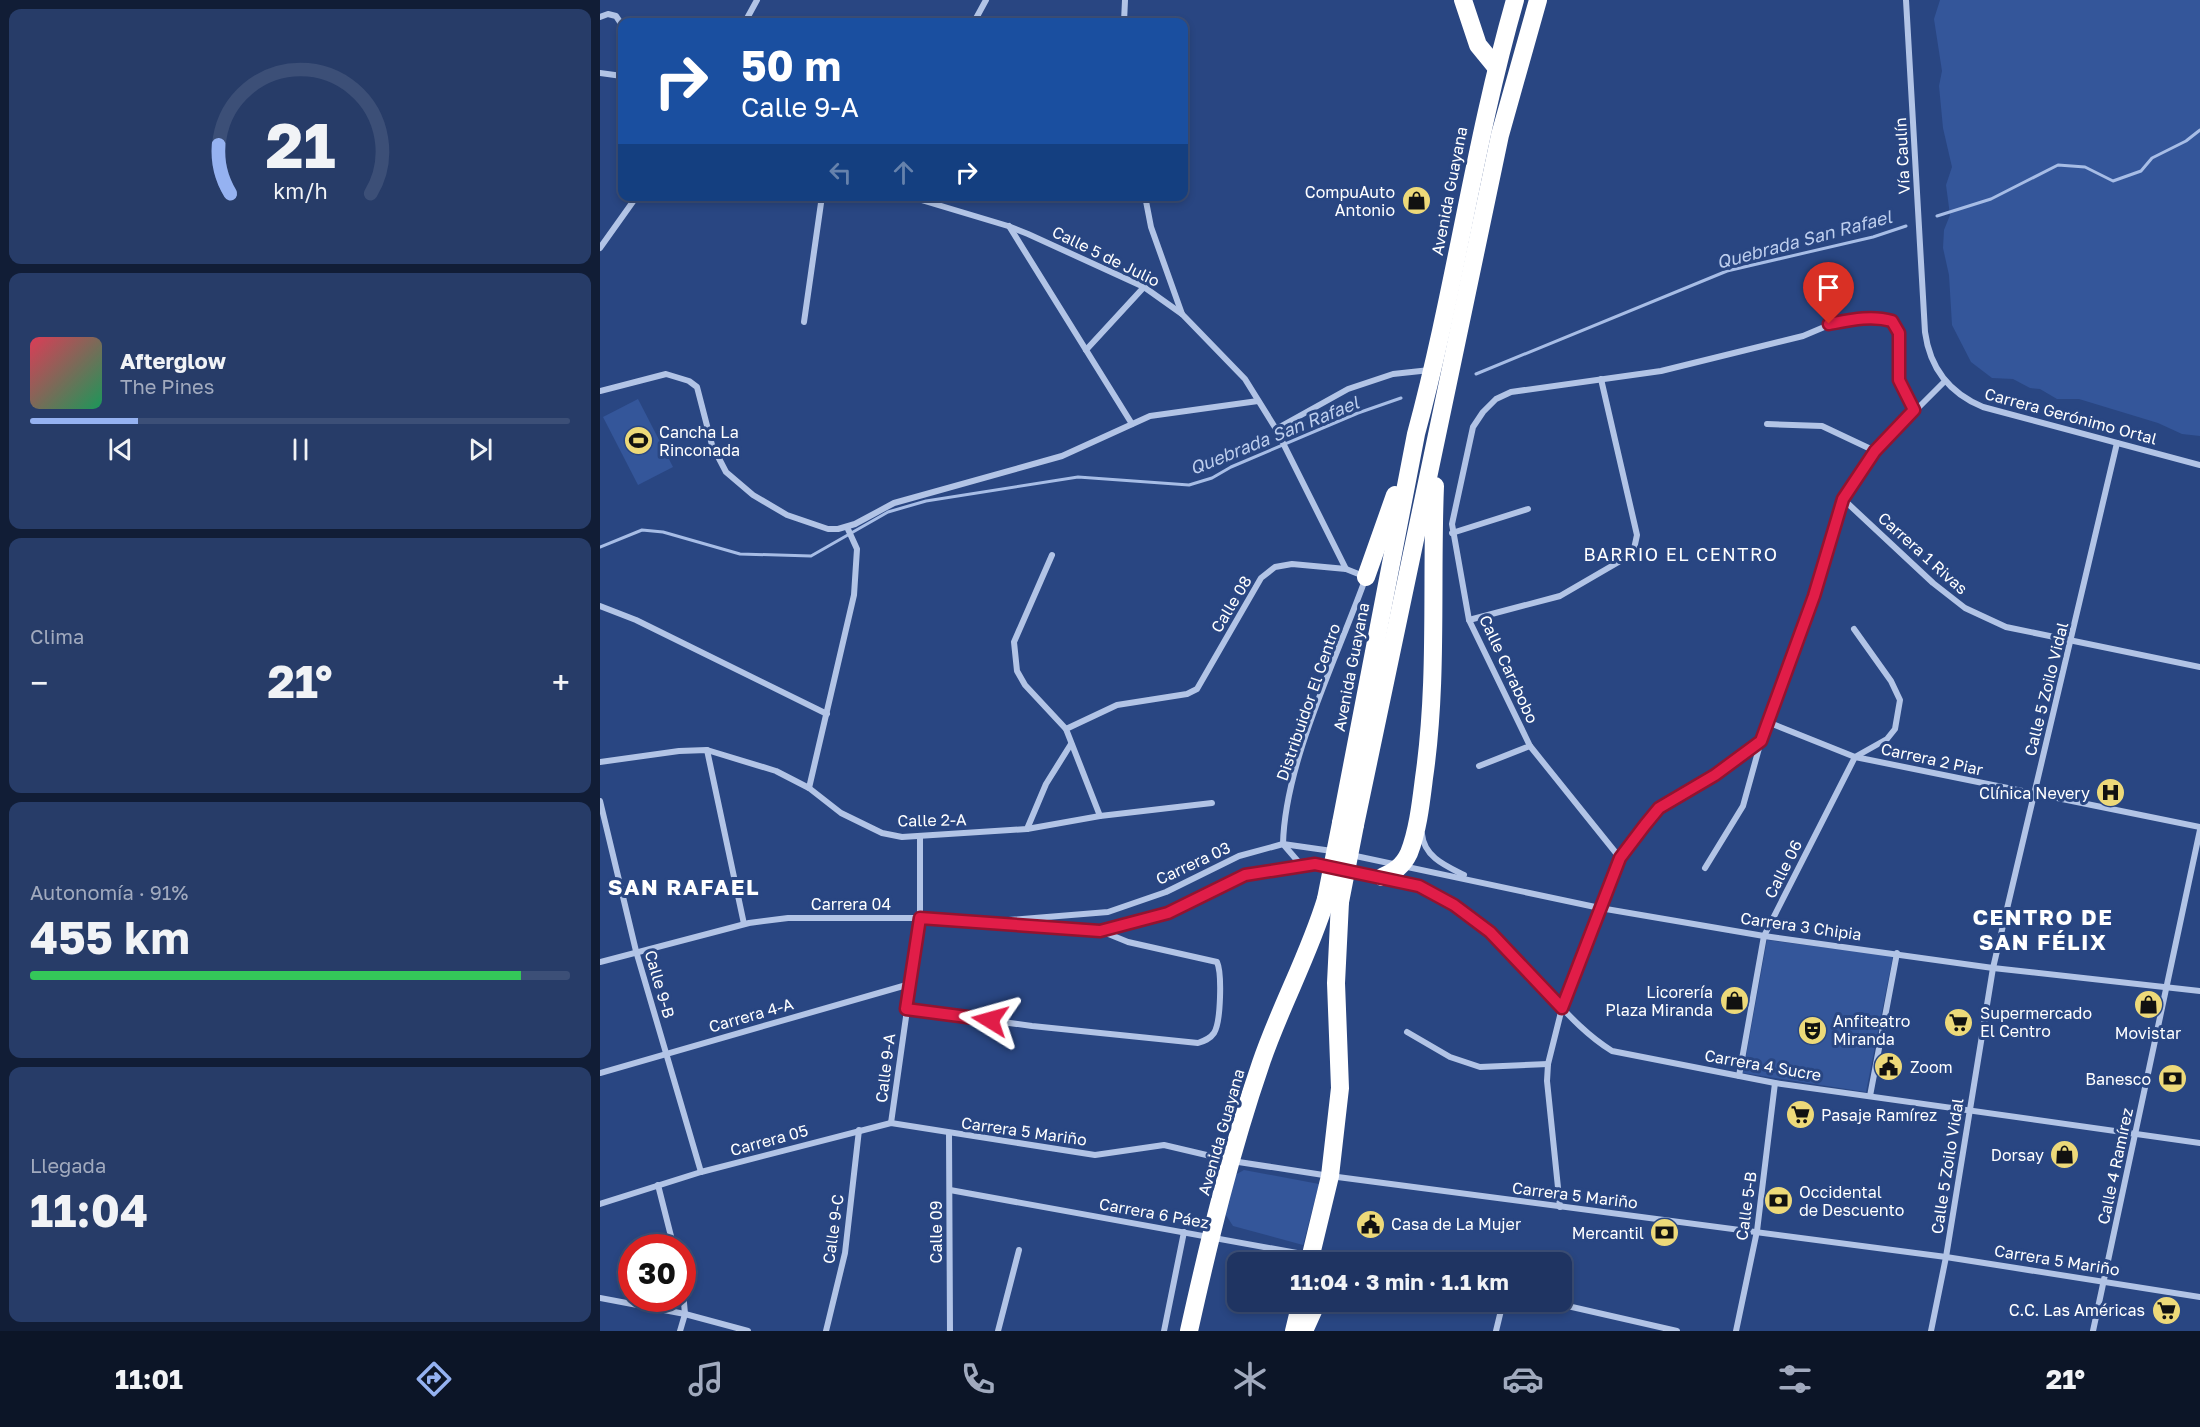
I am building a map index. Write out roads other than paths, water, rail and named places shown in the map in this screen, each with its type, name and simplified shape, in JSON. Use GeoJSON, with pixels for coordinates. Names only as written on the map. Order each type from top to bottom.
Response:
{"type":"FeatureCollection","features":[{"type":"Feature","properties":{"kind":"highway"},"geometry":{"type":"LineString","coordinates":[[1463,0],[1478,45],[1496,67]]}},
{"type":"Feature","properties":{"kind":"highway","name":"Avenida Guayana"},"geometry":{"type":"LineString","coordinates":[[1312,1252],[1330,1176],[1340,1089],[1333,900],[1416,434],[1434,370],[1496,67],[1515,0]]}},
{"type":"Feature","properties":{"kind":"highway","name":"Avenida Guayana"},"geometry":{"type":"LineString","coordinates":[[1348,824],[1437,436],[1500,135],[1538,0]]}},
{"type":"Feature","properties":{"kind":"highway"},"geometry":{"type":"LineString","coordinates":[[1366,577],[1416,434]]}},
{"type":"Feature","properties":{"kind":"highway"},"geometry":{"type":"LineString","coordinates":[[1382,877],[1402,864],[1409,853],[1419,812],[1432,724],[1432,580],[1437,436]]}},
{"type":"Feature","properties":{"kind":"highway","name":"Avenida Guayana"},"geometry":{"type":"LineString","coordinates":[[1189,1331],[1210,1237],[1261,1063],[1317,928],[1333,900]]}},
{"type":"Feature","properties":{"kind":"highway"},"geometry":{"type":"LineString","coordinates":[[1302,1312],[1303,1330]]}},
{"type":"Feature","properties":{"kind":"highway"},"geometry":{"type":"LineString","coordinates":[[1303,1330],[1304,1312]]}},
{"type":"Feature","properties":{"kind":"highway"},"geometry":{"type":"LineString","coordinates":[[1303,1330],[1312,1312]]}},
{"type":"Feature","properties":{"kind":"street"},"geometry":{"type":"LineString","coordinates":[[747,18],[757,0]]}},
{"type":"Feature","properties":{"kind":"street"},"geometry":{"type":"LineString","coordinates":[[976,18],[986,0]]}},
{"type":"Feature","properties":{"kind":"street"},"geometry":{"type":"LineString","coordinates":[[1124,18],[1125,0]]}},
{"type":"Feature","properties":{"kind":"street","name":"Vía Caulín"},"geometry":{"type":"LineString","coordinates":[[1906,0],[1927,347]]}},
{"type":"Feature","properties":{"kind":"street"},"geometry":{"type":"LineString","coordinates":[[600,17],[608,14],[618,19]]}},
{"type":"Feature","properties":{"kind":"street"},"geometry":{"type":"LineString","coordinates":[[600,73],[618,75]]}},
{"type":"Feature","properties":{"kind":"street"},"geometry":{"type":"LineString","coordinates":[[600,248],[633,201]]}},
{"type":"Feature","properties":{"kind":"street"},"geometry":{"type":"LineString","coordinates":[[804,322],[821,201]]}},
{"type":"Feature","properties":{"kind":"street","name":"Calle 5 de Julio"},"geometry":{"type":"LineString","coordinates":[[925,201],[1008,226],[1144,287],[1182,314],[1245,378],[1276,429],[1346,569]]}},
{"type":"Feature","properties":{"kind":"street"},"geometry":{"type":"LineString","coordinates":[[1146,201],[1151,227],[1182,314]]}},
{"type":"Feature","properties":{"kind":"street"},"geometry":{"type":"LineString","coordinates":[[1008,226],[1132,424]]}},
{"type":"Feature","properties":{"kind":"street"},"geometry":{"type":"LineString","coordinates":[[1086,350],[1144,287]]}},
{"type":"Feature","properties":{"kind":"street"},"geometry":{"type":"LineString","coordinates":[[1469,620],[1560,596],[1622,560],[1634,549],[1637,535],[1600,379],[1661,372],[1803,336],[1829,324],[1853,319],[1881,318],[1892,321],[1899,333],[1899,380],[1914,410]]}},
{"type":"Feature","properties":{"kind":"street","name":"Carrera Gerónimo Ortal"},"geometry":{"type":"LineString","coordinates":[[1927,347],[1933,364],[1945,381],[1959,395],[1983,407],[2200,465]]}},
{"type":"Feature","properties":{"kind":"street"},"geometry":{"type":"LineString","coordinates":[[1276,429],[1348,389],[1393,374],[1434,370]]}},
{"type":"Feature","properties":{"kind":"street"},"geometry":{"type":"LineString","coordinates":[[600,391],[666,374],[689,381],[697,387],[712,445],[726,472],[753,495],[787,515],[828,529],[849,529],[894,503],[1062,456],[1150,416],[1258,401]]}},
{"type":"Feature","properties":{"kind":"street","name":"Calle Carabobo"},"geometry":{"type":"LineString","coordinates":[[1600,379],[1511,392],[1496,399],[1483,411],[1473,427],[1452,533],[1469,620],[1530,746],[1595,831],[1620,858]]}},
{"type":"Feature","properties":{"kind":"street"},"geometry":{"type":"LineString","coordinates":[[1705,868],[1743,806],[1761,741],[1770,723],[1814,596],[1843,499],[1875,451],[1945,381]]}},
{"type":"Feature","properties":{"kind":"street"},"geometry":{"type":"LineString","coordinates":[[1767,424],[1822,426],[1875,451]]}},
{"type":"Feature","properties":{"kind":"street","name":"Calle 5 Zoilo Vidal"},"geometry":{"type":"LineString","coordinates":[[1931,1331],[1946,1257],[1993,968],[2072,642],[2117,443]]}},
{"type":"Feature","properties":{"kind":"street","name":"Carrera 1 Rivas"},"geometry":{"type":"LineString","coordinates":[[1843,499],[1933,583],[1965,608],[2006,627],[2200,667]]}},
{"type":"Feature","properties":{"kind":"street"},"geometry":{"type":"LineString","coordinates":[[1452,533],[1528,509]]}},
{"type":"Feature","properties":{"kind":"street"},"geometry":{"type":"LineString","coordinates":[[809,788],[854,595],[857,549],[849,529]]}},
{"type":"Feature","properties":{"kind":"street"},"geometry":{"type":"LineString","coordinates":[[1052,555],[1014,642],[1014,658],[1017,671],[1025,685],[1066,729],[1100,816]]}},
{"type":"Feature","properties":{"kind":"street","name":"Calle 08"},"geometry":{"type":"LineString","coordinates":[[1066,729],[1117,705],[1187,694],[1197,689],[1261,578],[1275,567],[1315,565],[1346,569]]}},
{"type":"Feature","properties":{"kind":"street"},"geometry":{"type":"LineString","coordinates":[[1346,569],[1366,577]]}},
{"type":"Feature","properties":{"kind":"street","name":"Distribuidor El Centro"},"geometry":{"type":"LineString","coordinates":[[1283,844],[1284,825],[1294,776],[1366,577]]}},
{"type":"Feature","properties":{"kind":"street"},"geometry":{"type":"LineString","coordinates":[[600,606],[636,620],[827,714]]}},
{"type":"Feature","properties":{"kind":"street"},"geometry":{"type":"LineString","coordinates":[[1854,629],[1891,681],[1900,700],[1895,729],[1887,739],[1855,758]]}},
{"type":"Feature","properties":{"kind":"street","name":"Carrera 2 Piar"},"geometry":{"type":"LineString","coordinates":[[1770,723],[1855,758],[2200,828]]}},
{"type":"Feature","properties":{"kind":"street"},"geometry":{"type":"LineString","coordinates":[[1560,1207],[1547,1081],[1548,1064],[1562,1008],[1620,858],[1659,808],[1715,775],[1761,741]]}},
{"type":"Feature","properties":{"kind":"street"},"geometry":{"type":"LineString","coordinates":[[1027,829],[1046,784],[1071,744]]}},
{"type":"Feature","properties":{"kind":"street"},"geometry":{"type":"LineString","coordinates":[[1479,766],[1530,746]]}},
{"type":"Feature","properties":{"kind":"street"},"geometry":{"type":"LineString","coordinates":[[706,750],[744,924]]}},
{"type":"Feature","properties":{"kind":"street","name":"Calle 2-A"},"geometry":{"type":"LineString","coordinates":[[600,762],[679,751],[706,750],[776,771],[809,788],[841,813],[882,833],[920,837],[1027,829],[1100,816],[1212,803]]}},
{"type":"Feature","properties":{"kind":"street","name":"Calle 06"},"geometry":{"type":"LineString","coordinates":[[1739,1076],[1764,936],[1855,758]]}},
{"type":"Feature","properties":{"kind":"street","name":"Calle 9-B"},"geometry":{"type":"LineString","coordinates":[[600,801],[636,951],[702,1172]]}},
{"type":"Feature","properties":{"kind":"street"},"geometry":{"type":"LineString","coordinates":[[1419,812],[1422,839],[1429,852],[1443,865],[1472,880]]}},
{"type":"Feature","properties":{"kind":"street","name":"Calle 4 Ramírez"},"geometry":{"type":"LineString","coordinates":[[2094,1331],[2200,828]]}},
{"type":"Feature","properties":{"kind":"street","name":"Calle 9-A"},"geometry":{"type":"LineString","coordinates":[[891,1123],[920,918],[920,837]]}},
{"type":"Feature","properties":{"kind":"street"},"geometry":{"type":"LineString","coordinates":[[1283,844],[1290,855],[1302,866]]}},
{"type":"Feature","properties":{"kind":"street","name":"Carrera 03"},"geometry":{"type":"LineString","coordinates":[[994,922],[1108,912],[1166,892],[1239,856],[1283,844],[1402,864]]}},
{"type":"Feature","properties":{"kind":"street","name":"Carrera 04"},"geometry":{"type":"LineString","coordinates":[[600,962],[744,924],[788,918],[920,918],[1100,931],[1168,913],[1245,875],[1315,864],[1382,877]]}},
{"type":"Feature","properties":{"kind":"street","name":"Carrera 3 Chipia"},"geometry":{"type":"LineString","coordinates":[[1402,864],[1600,908],[1764,936],[1897,952],[1993,968],[2200,991]]}},
{"type":"Feature","properties":{"kind":"street","name":"Carrera 4 Sucre"},"geometry":{"type":"LineString","coordinates":[[1382,877],[1419,886],[1454,905],[1490,932],[1589,1037],[1612,1051],[1775,1083],[2200,1143]]}},
{"type":"Feature","properties":{"kind":"street"},"geometry":{"type":"LineString","coordinates":[[906,1009],[1032,1026],[1198,1043],[1206,1040],[1215,1032],[1221,972],[1217,962],[1128,942],[1100,931]]}},
{"type":"Feature","properties":{"kind":"street"},"geometry":{"type":"LineString","coordinates":[[1870,1096],[1897,952]]}},
{"type":"Feature","properties":{"kind":"street","name":"Carrera 4-A"},"geometry":{"type":"LineString","coordinates":[[600,1073],[910,984]]}},
{"type":"Feature","properties":{"kind":"street"},"geometry":{"type":"LineString","coordinates":[[1407,1032],[1450,1057],[1480,1067],[1548,1064]]}},
{"type":"Feature","properties":{"kind":"street","name":"Calle 5-B"},"geometry":{"type":"LineString","coordinates":[[1737,1331],[1757,1231],[1775,1083]]}},
{"type":"Feature","properties":{"kind":"street","name":"Carrera 05"},"geometry":{"type":"LineString","coordinates":[[600,1204],[702,1172],[891,1123],[949,1133]]}},
{"type":"Feature","properties":{"kind":"street","name":"Calle 9-C"},"geometry":{"type":"LineString","coordinates":[[826,1331],[845,1252],[860,1130]]}},
{"type":"Feature","properties":{"kind":"street","name":"Carrera 5 Mariño"},"geometry":{"type":"LineString","coordinates":[[949,1133],[1095,1155],[1164,1145],[1232,1161],[1330,1176],[1946,1257],[2200,1297]]}},
{"type":"Feature","properties":{"kind":"street","name":"Calle 09"},"geometry":{"type":"LineString","coordinates":[[949,1133],[950,1331]]}},
{"type":"Feature","properties":{"kind":"street"},"geometry":{"type":"LineString","coordinates":[[658,1185],[670,1234]]}},
{"type":"Feature","properties":{"kind":"street","name":"Carrera 6 Páez"},"geometry":{"type":"LineString","coordinates":[[950,1190],[1184,1232],[1278,1252]]}},
{"type":"Feature","properties":{"kind":"street"},"geometry":{"type":"LineString","coordinates":[[1164,1331],[1184,1232]]}},
{"type":"Feature","properties":{"kind":"street"},"geometry":{"type":"LineString","coordinates":[[998,1331],[1019,1250]]}},
{"type":"Feature","properties":{"kind":"street"},"geometry":{"type":"LineString","coordinates":[[600,1298],[685,1314],[748,1331]]}},
{"type":"Feature","properties":{"kind":"street"},"geometry":{"type":"LineString","coordinates":[[1572,1307],[1677,1331]]}},
{"type":"Feature","properties":{"kind":"street"},"geometry":{"type":"LineString","coordinates":[[1496,1331],[1501,1312]]}},
{"type":"Feature","properties":{"kind":"street"},"geometry":{"type":"LineString","coordinates":[[680,1331],[685,1314]]}},
{"type":"Feature","properties":{"kind":"street"},"geometry":{"type":"LineString","coordinates":[[1644,1331],[1648,1324]]}},
{"type":"Feature","properties":{"kind":"waterway","name":"Quebrada San Rafael"},"geometry":{"type":"LineString","coordinates":[[1937,216],[1991,199],[2058,165],[2085,167],[2113,181],[2141,171],[2152,158],[2186,141],[2200,130]]}},
{"type":"Feature","properties":{"kind":"waterway","name":"Quebrada San Rafael"},"geometry":{"type":"LineString","coordinates":[[1476,374],[1727,271],[1873,237],[1906,226]]}},
{"type":"Feature","properties":{"kind":"waterway","name":"Quebrada San Rafael"},"geometry":{"type":"LineString","coordinates":[[600,547],[642,530],[663,532],[740,554],[811,556],[888,512],[926,501],[1078,477],[1189,485],[1212,478],[1231,467],[1358,413],[1401,398]]}},
{"type":"Feature","properties":{"kind":"place","name":"CompuAuto Antonio"},"geometry":{"type":"Point","coordinates":[1416,201]}},
{"type":"Feature","properties":{"kind":"place","name":"Cancha La Rinconada"},"geometry":{"type":"Point","coordinates":[638,441]}},
{"type":"Feature","properties":{"kind":"place","name":"Clínica Nevery"},"geometry":{"type":"Point","coordinates":[2111,793]}},
{"type":"Feature","properties":{"kind":"place","name":"Licorería Plaza Miranda"},"geometry":{"type":"Point","coordinates":[1734,1001]}},
{"type":"Feature","properties":{"kind":"place","name":"Movistar"},"geometry":{"type":"Point","coordinates":[2148,1005]}},
{"type":"Feature","properties":{"kind":"place","name":"Supermercado El Centro"},"geometry":{"type":"Point","coordinates":[1959,1022]}},
{"type":"Feature","properties":{"kind":"place","name":"Anfiteatro Miranda"},"geometry":{"type":"Point","coordinates":[1812,1030]}},
{"type":"Feature","properties":{"kind":"place","name":"Zoom"},"geometry":{"type":"Point","coordinates":[1889,1067]}},
{"type":"Feature","properties":{"kind":"place","name":"Banesco"},"geometry":{"type":"Point","coordinates":[2172,1079]}},
{"type":"Feature","properties":{"kind":"place","name":"Pasaje Ramírez"},"geometry":{"type":"Point","coordinates":[1800,1115]}},
{"type":"Feature","properties":{"kind":"place","name":"Dorsay"},"geometry":{"type":"Point","coordinates":[2065,1155]}},
{"type":"Feature","properties":{"kind":"place","name":"Occidental de Descuento"},"geometry":{"type":"Point","coordinates":[1778,1201]}},
{"type":"Feature","properties":{"kind":"place","name":"Casa de La Mujer"},"geometry":{"type":"Point","coordinates":[1370,1224]}},
{"type":"Feature","properties":{"kind":"place","name":"Mercantil"},"geometry":{"type":"Point","coordinates":[1665,1233]}},
{"type":"Feature","properties":{"kind":"place","name":"C.C. Las Américas"},"geometry":{"type":"Point","coordinates":[2166,1310]}},
{"type":"Feature","properties":{"kind":"district","name":"BARRIO EL CENTRO"},"geometry":{"type":"Point","coordinates":[1681,554]}},
{"type":"Feature","properties":{"kind":"district","name":"SAN RAFAEL"},"geometry":{"type":"Point","coordinates":[684,886]}},
{"type":"Feature","properties":{"kind":"district","name":"CENTRO DE SAN FÉLIX"},"geometry":{"type":"Point","coordinates":[2043,928]}}]}
